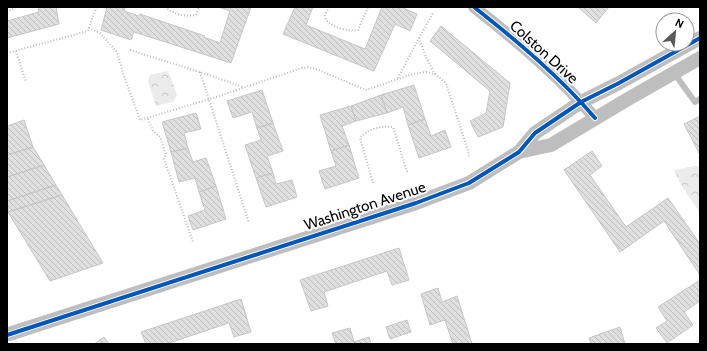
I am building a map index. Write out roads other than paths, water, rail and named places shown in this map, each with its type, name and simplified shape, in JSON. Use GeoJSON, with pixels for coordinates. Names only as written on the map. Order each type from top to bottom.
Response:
{"type":"FeatureCollection","features":[{"type":"Feature","properties":{"kind":"street","name":"Colston Drive"},"geometry":{"type":"LineString","coordinates":[[474,7],[503,30],[581,102],[596,118]]}},
{"type":"Feature","properties":{"kind":"street","name":"Washington Avenue"},"geometry":{"type":"LineString","coordinates":[[10,336],[416,203],[469,183],[519,152],[535,133],[581,102],[619,83],[700,38]]}},
{"type":"Feature","properties":{"kind":"street","name":"Washington Avenue"},"geometry":{"type":"LineString","coordinates":[[519,152],[551,145],[700,58]]}},
{"type":"Feature","properties":{"kind":"lane"},"geometry":{"type":"LineString","coordinates":[[674,73],[695,102],[700,99]]}}]}
